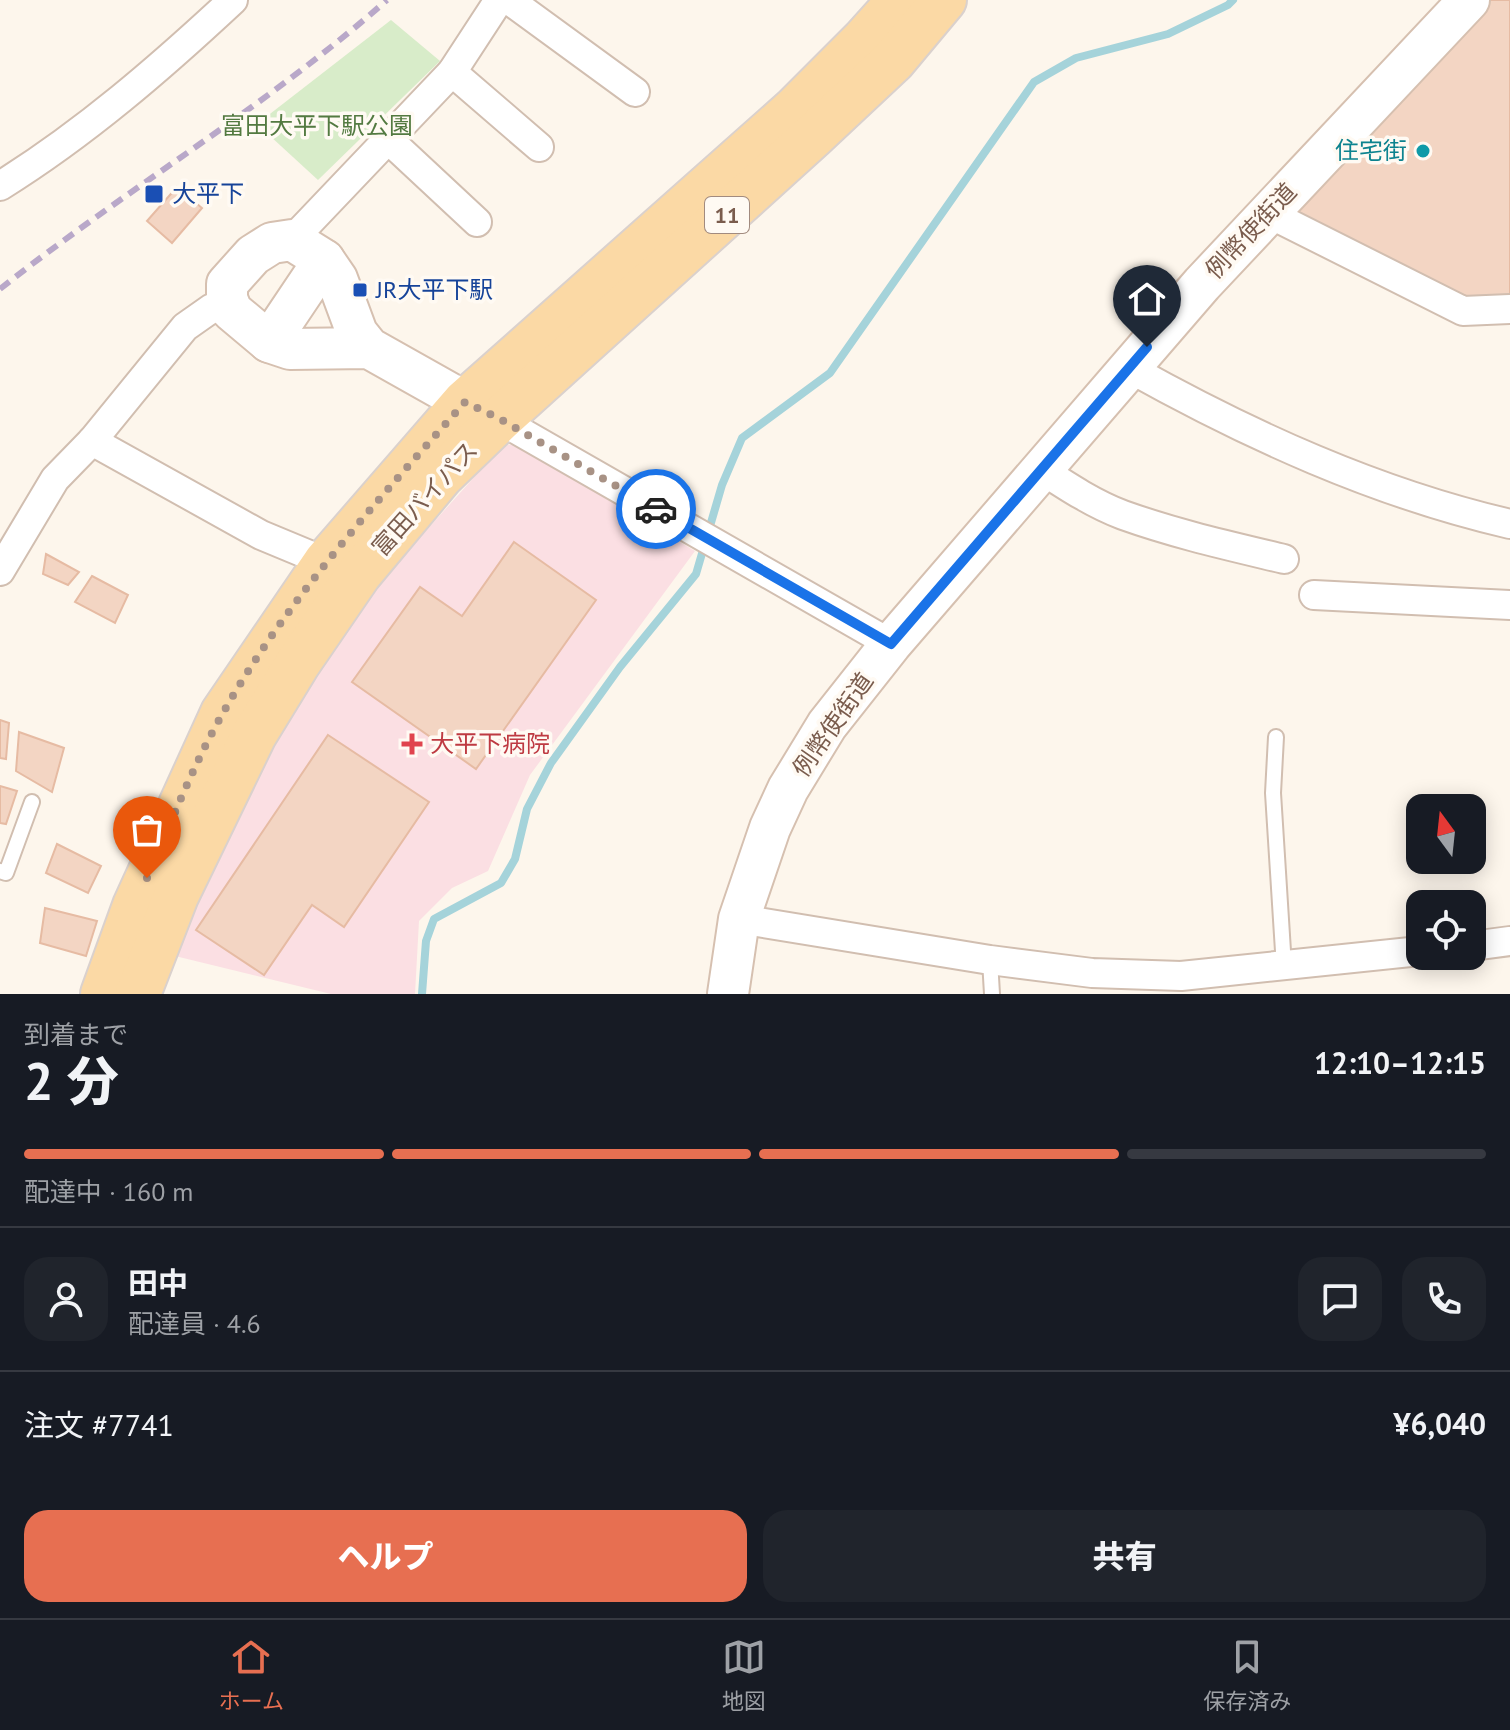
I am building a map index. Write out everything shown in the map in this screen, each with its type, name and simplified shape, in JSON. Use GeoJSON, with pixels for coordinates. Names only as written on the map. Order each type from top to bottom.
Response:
{"type":"FeatureCollection","features":[{"type":"Feature","properties":{"kind":"main road","name":"富田バイパス"},"geometry":{"type":"LineString","coordinates":[[103,994],[135,906],[223,713],[326,562],[795,109],[900,0]]}},
{"type":"Feature","properties":{"kind":"main road","name":"富田バイパス"},"geometry":{"type":"LineString","coordinates":[[138,994],[176,896],[254,735],[298,663],[368,563],[441,476],[482,410],[813,136],[893,61],[944,0]]}},
{"type":"Feature","properties":{"kind":"street"},"geometry":{"type":"LineString","coordinates":[[0,186],[116,104],[233,0]]}},
{"type":"Feature","properties":{"kind":"street"},"geometry":{"type":"LineString","coordinates":[[269,342],[308,250],[351,176],[452,72],[499,0]]}},
{"type":"Feature","properties":{"kind":"street"},"geometry":{"type":"LineString","coordinates":[[509,0],[635,92]]}},
{"type":"Feature","properties":{"kind":"street","name":"例幣使街道"},"geometry":{"type":"LineString","coordinates":[[728,994],[739,919],[770,828],[788,789],[827,725],[891,644],[1202,284],[1469,0]]}},
{"type":"Feature","properties":{"kind":"street"},"geometry":{"type":"LineString","coordinates":[[452,72],[539,147]]}},
{"type":"Feature","properties":{"kind":"street"},"geometry":{"type":"LineString","coordinates":[[389,140],[477,222]]}},
{"type":"Feature","properties":{"kind":"street"},"geometry":{"type":"LineString","coordinates":[[1268,213],[1463,311],[1510,309]]}},
{"type":"Feature","properties":{"kind":"street"},"geometry":{"type":"LineString","coordinates":[[369,348],[290,349],[269,342],[232,311],[227,299],[227,284],[240,267],[272,243],[308,250],[337,279],[357,333],[369,348],[891,644]]}},
{"type":"Feature","properties":{"kind":"street"},"geometry":{"type":"LineString","coordinates":[[0,571],[55,479],[92,441],[185,327],[212,308],[232,311]]}},
{"type":"Feature","properties":{"kind":"street"},"geometry":{"type":"LineString","coordinates":[[1129,368],[1211,414],[1390,490],[1510,524]]}},
{"type":"Feature","properties":{"kind":"street"},"geometry":{"type":"LineString","coordinates":[[92,441],[261,535],[326,562]]}},
{"type":"Feature","properties":{"kind":"street"},"geometry":{"type":"LineString","coordinates":[[1042,470],[1079,494],[1121,514],[1192,537],[1284,559]]}},
{"type":"Feature","properties":{"kind":"street"},"geometry":{"type":"LineString","coordinates":[[1314,595],[1510,605]]}},
{"type":"Feature","properties":{"kind":"street"},"geometry":{"type":"LineString","coordinates":[[739,919],[990,960],[1092,973],[1181,976],[1406,953]]}},
{"type":"Feature","properties":{"kind":"street"},"geometry":{"type":"LineString","coordinates":[[1486,944],[1510,941]]}},
{"type":"Feature","properties":{"kind":"lane"},"geometry":{"type":"LineString","coordinates":[[1276,737],[1273,793],[1284,967]]}},
{"type":"Feature","properties":{"kind":"lane"},"geometry":{"type":"LineString","coordinates":[[0,871],[6,873],[32,802]]}},
{"type":"Feature","properties":{"kind":"lane"},"geometry":{"type":"LineString","coordinates":[[990,960],[992,994]]}},
{"type":"Feature","properties":{"kind":"shaded area","name":"大平下病院"},"geometry":{"type":"Polygon","coordinates":[[[504,444],[520,446],[695,551],[530,775],[488,871],[452,888],[419,921],[415,994],[331,994],[175,956],[226,832],[286,712],[379,583],[504,444]]]}},
{"type":"Feature","properties":{"kind":"green space","name":"富田大平下駅公園"},"geometry":{"type":"Polygon","coordinates":[[[391,20],[440,61],[318,180],[257,124],[391,20]]]}},
{"type":"Feature","properties":{"kind":"building","name":"住宅街"},"geometry":{"type":"Polygon","coordinates":[[[1479,0],[1510,0],[1510,296],[1465,299],[1285,210],[1479,0]]]}},
{"type":"Feature","properties":{"kind":"building"},"geometry":{"type":"Polygon","coordinates":[[[177,187],[202,208],[172,243],[147,221],[177,187]]]}},
{"type":"Feature","properties":{"kind":"building"},"geometry":{"type":"Polygon","coordinates":[[[514,542],[596,600],[476,769],[352,682],[420,587],[462,616],[514,542]]]}},
{"type":"Feature","properties":{"kind":"building"},"geometry":{"type":"Polygon","coordinates":[[[46,554],[79,572],[68,585],[43,574],[46,554]]]}},
{"type":"Feature","properties":{"kind":"building"},"geometry":{"type":"Polygon","coordinates":[[[92,576],[128,595],[115,623],[75,602],[92,576]]]}},
{"type":"Feature","properties":{"kind":"building"},"geometry":{"type":"Polygon","coordinates":[[[0,720],[9,723],[6,759],[0,758],[0,720]]]}},
{"type":"Feature","properties":{"kind":"building"},"geometry":{"type":"Polygon","coordinates":[[[19,732],[64,748],[52,792],[16,771],[19,732]]]}},
{"type":"Feature","properties":{"kind":"building"},"geometry":{"type":"Polygon","coordinates":[[[328,735],[429,802],[344,927],[312,905],[264,975],[196,930],[328,735]]]}},
{"type":"Feature","properties":{"kind":"building"},"geometry":{"type":"Polygon","coordinates":[[[0,786],[17,791],[6,824],[0,823],[0,786]]]}},
{"type":"Feature","properties":{"kind":"building"},"geometry":{"type":"Polygon","coordinates":[[[57,844],[101,866],[88,893],[46,873],[57,844]]]}},
{"type":"Feature","properties":{"kind":"building"},"geometry":{"type":"Polygon","coordinates":[[[45,908],[97,921],[86,956],[40,943],[45,908]]]}},
{"type":"Feature","properties":{"kind":"waterway"},"geometry":{"type":"LineString","coordinates":[[422,994],[426,941],[434,919],[501,883],[515,859],[527,809],[551,763],[620,667],[696,574],[722,485],[742,438],[830,373],[1034,82],[1076,58],[1168,34],[1233,0]]}},
{"type":"Feature","properties":{"kind":"railway"},"geometry":{"type":"LineString","coordinates":[[0,289],[245,112],[387,0]]}},
{"type":"Feature","properties":{"kind":"way so far"},"geometry":{"type":"LineString","coordinates":[[147,878],[223,713],[264,649],[326,562],[465,402],[656,509]]}},
{"type":"Feature","properties":{"kind":"place","name":"住宅街"},"geometry":{"type":"Point","coordinates":[1423,151]}},
{"type":"Feature","properties":{"kind":"place","name":"大平下"},"geometry":{"type":"Point","coordinates":[154,194]}},
{"type":"Feature","properties":{"kind":"place","name":"JR大平下駅"},"geometry":{"type":"Point","coordinates":[360,290]}},
{"type":"Feature","properties":{"kind":"place","name":"大平下病院"},"geometry":{"type":"Point","coordinates":[412,744]}},
{"type":"Feature","properties":{"kind":"route"},"geometry":{"type":"LineString","coordinates":[[656,509],[891,644],[1147,347]]}}]}
